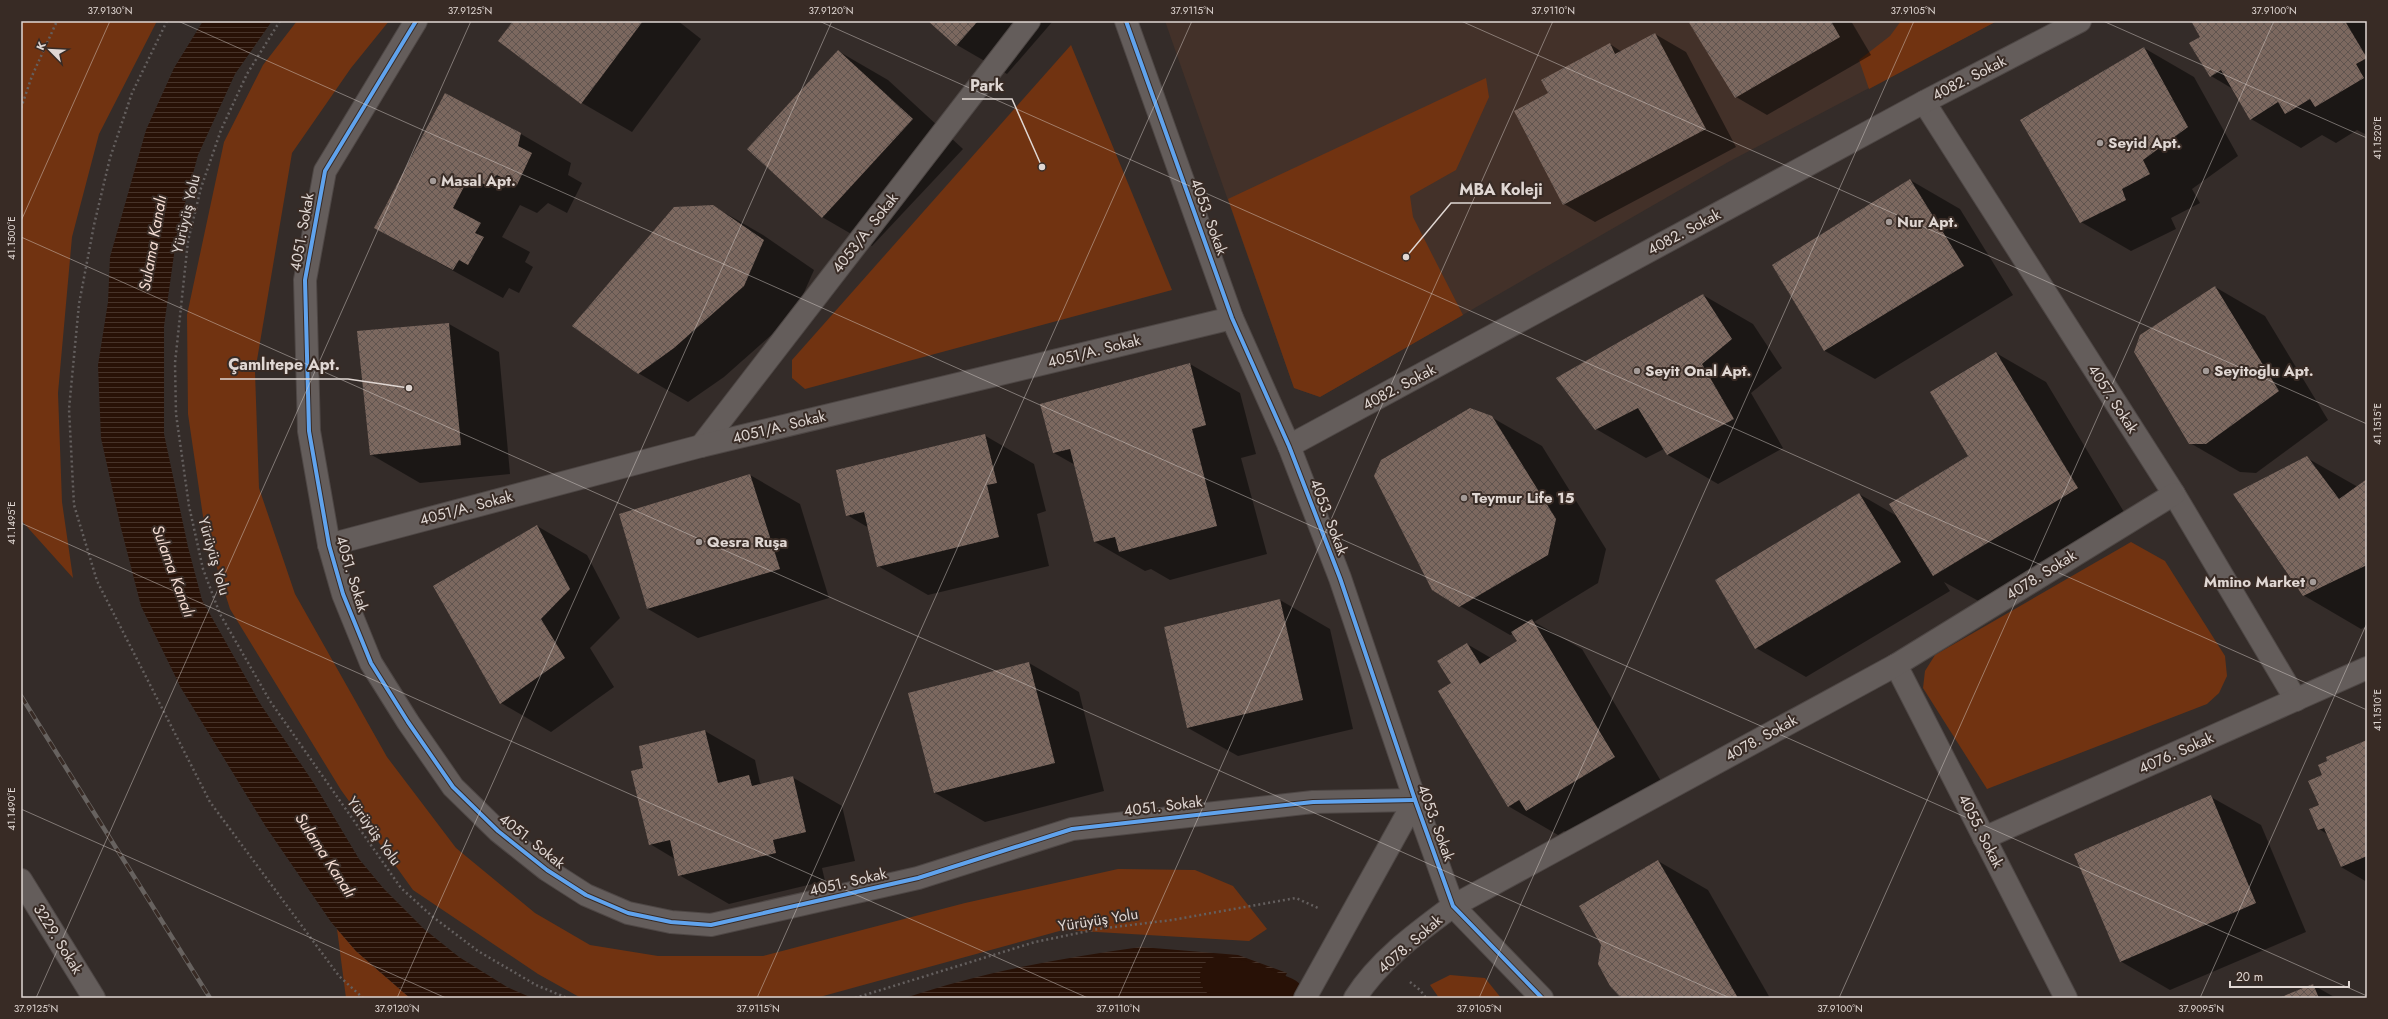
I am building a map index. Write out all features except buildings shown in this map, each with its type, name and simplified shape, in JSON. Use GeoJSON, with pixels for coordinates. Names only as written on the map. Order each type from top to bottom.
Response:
{"type":"FeatureCollection","features":[{"type":"Feature","properties":{"kind":"street","name":"4051. Sokak"},"geometry":{"type":"LineString","coordinates":[[416,21],[325,171],[305,280],[309,431],[328,545],[343,594],[371,663],[408,722],[453,787],[498,831],[547,870],[586,894],[628,913],[670,922],[711,925],[918,878],[1072,829],[1313,802],[1414,800]]}},
{"type":"Feature","properties":{"kind":"street","name":"4053/A. Sokak"},"geometry":{"type":"LineString","coordinates":[[701,446],[1029,21]]}},
{"type":"Feature","properties":{"kind":"street","name":"4053. Sokak"},"geometry":{"type":"LineString","coordinates":[[1126,21],[1232,318],[1289,446],[1340,578],[1414,800],[1453,906],[1542,998]]}},
{"type":"Feature","properties":{"kind":"street","name":"4082. Sokak"},"geometry":{"type":"LineString","coordinates":[[1289,446],[1924,102],[2080,21]]}},
{"type":"Feature","properties":{"kind":"street","name":"4057. Sokak"},"geometry":{"type":"LineString","coordinates":[[1924,102],[2174,494],[2296,700]]}},
{"type":"Feature","properties":{"kind":"street","name":"4051/A. Sokak"},"geometry":{"type":"LineString","coordinates":[[328,545],[701,446],[1232,318]]}},
{"type":"Feature","properties":{"kind":"street","name":"4078. Sokak"},"geometry":{"type":"LineString","coordinates":[[1357,996],[1390,957],[1417,933],[1453,906],[1896,665],[2174,494]]}},
{"type":"Feature","properties":{"kind":"street","name":"4055. Sokak"},"geometry":{"type":"LineString","coordinates":[[1896,665],[2066,998]]}},
{"type":"Feature","properties":{"kind":"street","name":"4076. Sokak"},"geometry":{"type":"LineString","coordinates":[[1984,838],[2367,668]]}},
{"type":"Feature","properties":{"kind":"street"},"geometry":{"type":"LineString","coordinates":[[1304,998],[1414,800]]}},
{"type":"Feature","properties":{"kind":"street","name":"3229. Sokak"},"geometry":{"type":"LineString","coordinates":[[21,880],[94,998]]}},
{"type":"Feature","properties":{"kind":"path"},"geometry":{"type":"LineString","coordinates":[[21,108],[32,76],[57,21]]}},
{"type":"Feature","properties":{"kind":"path"},"geometry":{"type":"LineString","coordinates":[[167,21],[132,93],[110,158],[94,225],[79,304],[69,409],[74,505],[97,581],[210,802],[339,976],[363,998]]}},
{"type":"Feature","properties":{"kind":"shaded area"},"geometry":{"type":"Polygon","coordinates":[[[21,21],[157,21],[99,134],[72,237],[58,393],[62,502],[73,578],[21,520],[21,21]]]}},
{"type":"Feature","properties":{"kind":"shaded area"},"geometry":{"type":"Polygon","coordinates":[[[297,21],[389,21],[351,68],[292,153],[255,372],[259,488],[295,594],[387,757],[456,848],[535,913],[590,945],[658,956],[763,956],[965,903],[1118,869],[1195,870],[1233,886],[1267,929],[1249,941],[1063,930],[816,998],[581,998],[538,974],[413,890],[341,790],[230,609],[205,530],[188,414],[187,315],[224,142],[263,65],[297,21]]]}},
{"type":"Feature","properties":{"kind":"shaded area"},"geometry":{"type":"Polygon","coordinates":[[[1165,21],[1997,21],[1730,161],[1320,397],[1294,388],[1165,21]]]}},
{"type":"Feature","properties":{"kind":"shaded area"},"geometry":{"type":"Polygon","coordinates":[[[1901,21],[1997,21],[1869,89],[1859,60],[1890,36],[1901,21]]]}},
{"type":"Feature","properties":{"kind":"shaded area"},"geometry":{"type":"Polygon","coordinates":[[[1071,45],[1172,290],[805,389],[792,378],[792,360],[1071,45]]]}},
{"type":"Feature","properties":{"kind":"shaded area"},"geometry":{"type":"Polygon","coordinates":[[[1486,78],[1489,97],[1456,170],[1410,196],[1413,217],[1463,315],[1320,397],[1294,388],[1228,199],[1486,78]]]}},
{"type":"Feature","properties":{"kind":"shaded area"},"geometry":{"type":"Polygon","coordinates":[[[2131,542],[2165,561],[2225,656],[2227,676],[2219,693],[2207,704],[1987,789],[1923,688],[1925,671],[1935,655],[2131,542]]]}},
{"type":"Feature","properties":{"kind":"shaded area"},"geometry":{"type":"Polygon","coordinates":[[[337,929],[356,951],[410,998],[346,998],[337,929]]]}},
{"type":"Feature","properties":{"kind":"shaded area"},"geometry":{"type":"Polygon","coordinates":[[[1450,975],[1485,978],[1501,998],[1439,998],[1430,985],[1450,975]]]}},
{"type":"Feature","properties":{"kind":"water"},"geometry":{"type":"Polygon","coordinates":[[[203,21],[272,21],[235,74],[198,155],[177,233],[164,326],[164,434],[188,547],[202,600],[261,705],[313,782],[359,859],[384,889],[424,929],[459,957],[507,987],[532,998],[410,998],[356,951],[331,922],[266,827],[181,688],[141,606],[121,528],[101,438],[98,365],[108,302],[110,257],[146,130],[174,68],[203,21]]]}},
{"type":"Feature","properties":{"kind":"water"},"geometry":{"type":"Polygon","coordinates":[[[1141,947],[1238,955],[1287,973],[1274,998],[905,998],[992,973],[1051,961],[1141,947]]]}},
{"type":"Feature","properties":{"kind":"waterway","name":"Sulama Kanalı"},"geometry":{"type":"LineString","coordinates":[[1221,977],[1249,983],[1284,998]]}},
{"type":"Feature","properties":{"kind":"railway"},"geometry":{"type":"LineString","coordinates":[[21,696],[210,998]]}},
{"type":"Feature","properties":{"kind":"cycle path"},"geometry":{"type":"LineString","coordinates":[[416,21],[325,171],[305,280],[309,431],[329,545],[343,594],[371,663],[408,722],[453,787],[498,831],[547,870],[586,895],[628,913],[671,922],[711,925],[918,878],[1072,829],[1313,802],[1415,800]]}},
{"type":"Feature","properties":{"kind":"cycle path"},"geometry":{"type":"LineString","coordinates":[[1126,21],[1232,318],[1289,446],[1340,578],[1415,800],[1453,906],[1542,998]]}},
{"type":"Feature","properties":{"kind":"place","name":"Seyid Apt."},"geometry":{"type":"Point","coordinates":[2100,143]}},
{"type":"Feature","properties":{"kind":"place","name":"Park"},"geometry":{"type":"Point","coordinates":[1042,167]}},
{"type":"Feature","properties":{"kind":"place","name":"Masal Apt."},"geometry":{"type":"Point","coordinates":[433,181]}},
{"type":"Feature","properties":{"kind":"place","name":"Nur Apt."},"geometry":{"type":"Point","coordinates":[1889,222]}},
{"type":"Feature","properties":{"kind":"place","name":"MBA Koleji"},"geometry":{"type":"Point","coordinates":[1406,257]}},
{"type":"Feature","properties":{"kind":"place","name":"Seyit Onal Apt."},"geometry":{"type":"Point","coordinates":[1637,371]}},
{"type":"Feature","properties":{"kind":"place","name":"Seyitoğlu Apt."},"geometry":{"type":"Point","coordinates":[2206,371]}},
{"type":"Feature","properties":{"kind":"place","name":"Çamlıtepe Apt."},"geometry":{"type":"Point","coordinates":[409,388]}},
{"type":"Feature","properties":{"kind":"place","name":"Teymur Life 15"},"geometry":{"type":"Point","coordinates":[1464,498]}},
{"type":"Feature","properties":{"kind":"place","name":"Qesra Ruşa"},"geometry":{"type":"Point","coordinates":[699,542]}},
{"type":"Feature","properties":{"kind":"place","name":"Mmino Market"},"geometry":{"type":"Point","coordinates":[2313,582]}}]}
